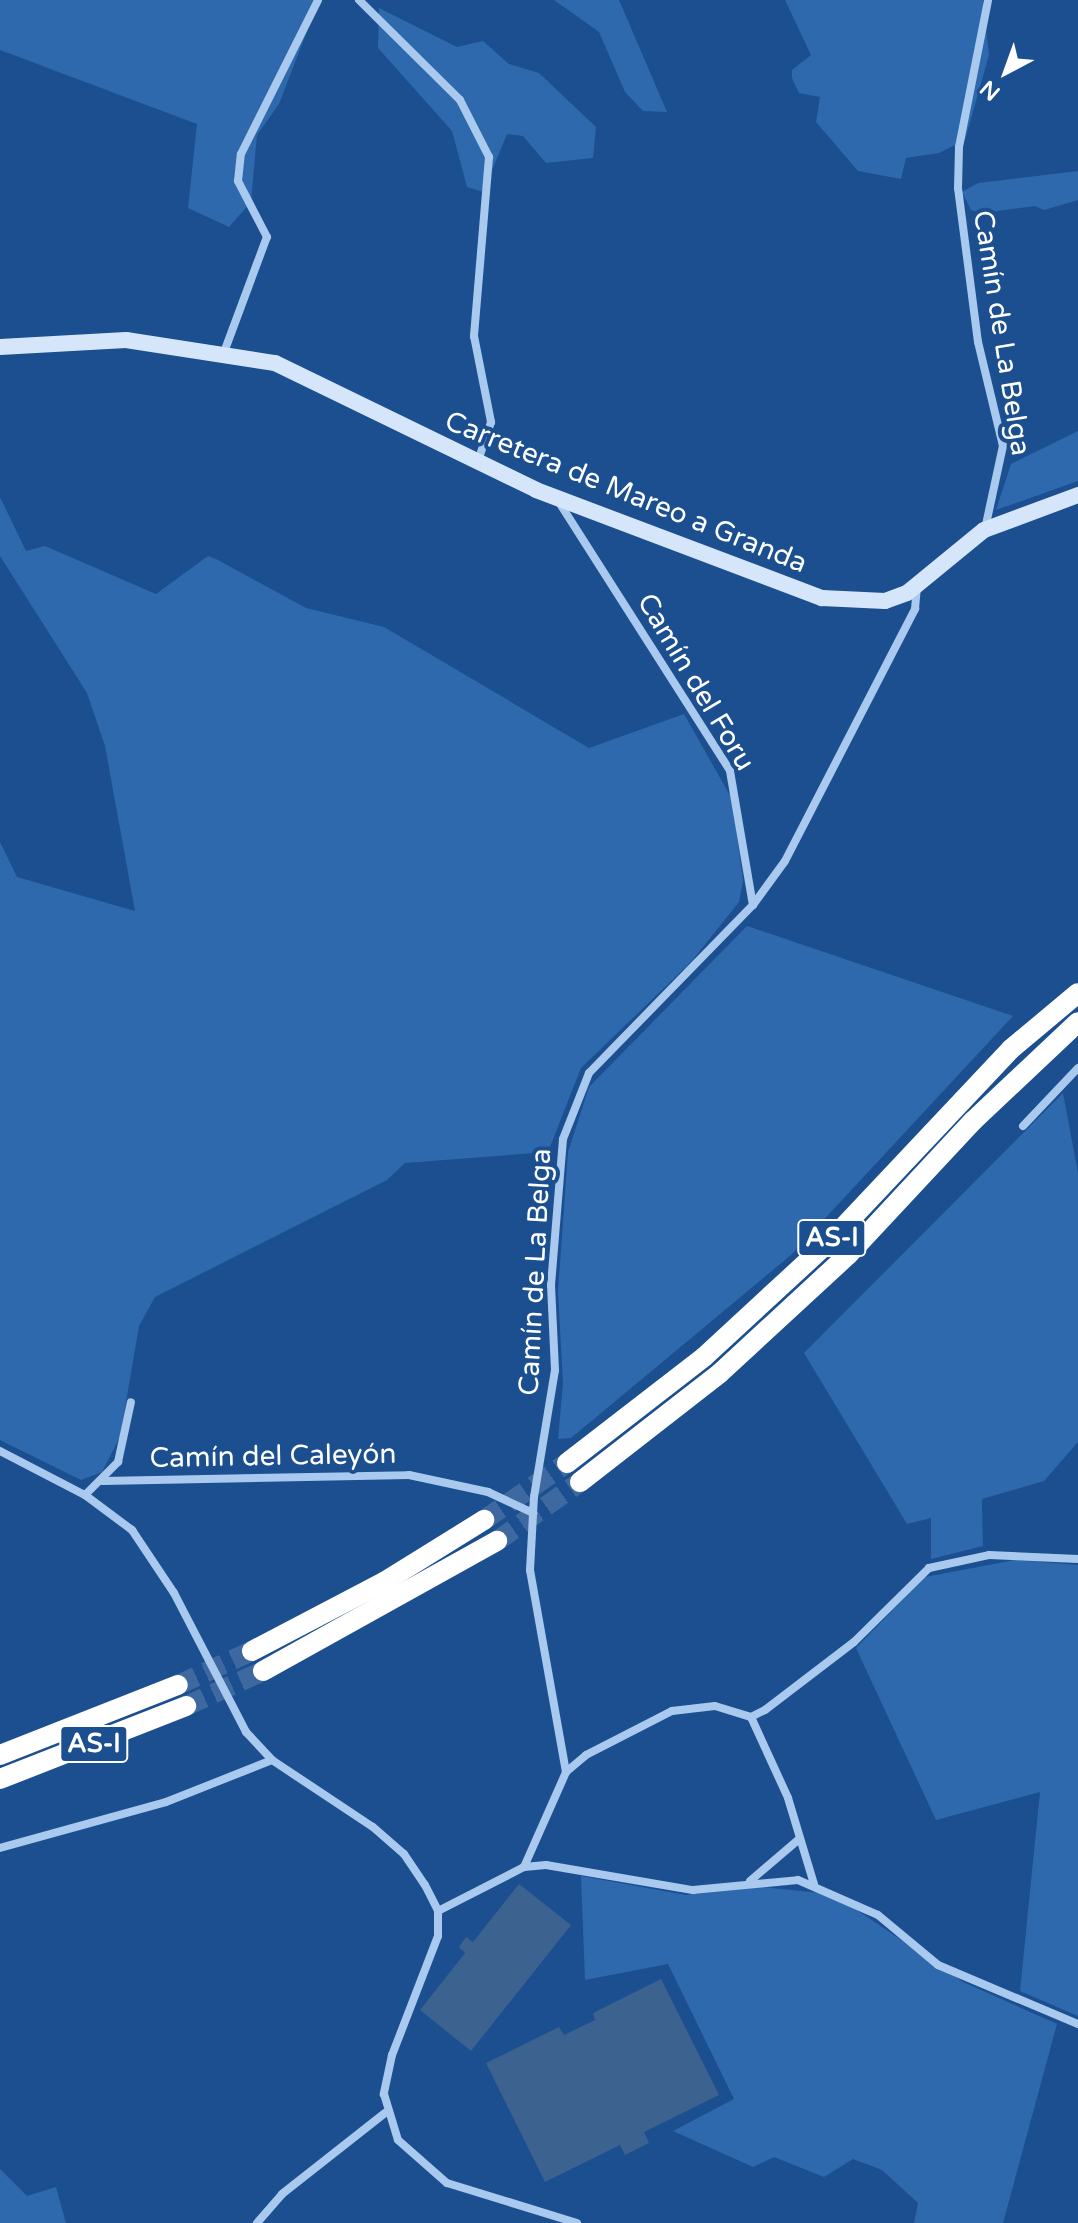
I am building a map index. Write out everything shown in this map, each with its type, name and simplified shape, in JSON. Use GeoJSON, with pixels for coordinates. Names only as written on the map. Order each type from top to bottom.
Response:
{"type":"FeatureCollection","features":[{"type":"Feature","properties":{"kind":"highway"},"geometry":{"type":"LineString","coordinates":[[1011,1049],[1078,979]]}},
{"type":"Feature","properties":{"kind":"highway","name":"AS-I"},"geometry":{"type":"LineString","coordinates":[[567,1463],[704,1357],[831,1240],[1011,1049],[1078,993]]}},
{"type":"Feature","properties":{"kind":"highway","name":"AS-I"},"geometry":{"type":"LineString","coordinates":[[580,1482],[720,1373],[848,1255],[1028,1065],[1078,1022]]}},
{"type":"Feature","properties":{"kind":"highway"},"geometry":{"type":"LineString","coordinates":[[1028,1065],[1078,1031]]}},
{"type":"Feature","properties":{"kind":"highway"},"geometry":{"type":"LineString","coordinates":[[252,1651],[384,1582],[484,1520]]}},
{"type":"Feature","properties":{"kind":"highway"},"geometry":{"type":"LineString","coordinates":[[263,1671],[497,1541]]}},
{"type":"Feature","properties":{"kind":"highway","name":"AS-I"},"geometry":{"type":"LineString","coordinates":[[0,1755],[178,1685]]}},
{"type":"Feature","properties":{"kind":"highway","name":"AS-I"},"geometry":{"type":"LineString","coordinates":[[0,1779],[186,1706]]}},
{"type":"Feature","properties":{"kind":"street"},"geometry":{"type":"LineString","coordinates":[[223,356],[267,237],[238,181],[241,154],[318,0]]}},
{"type":"Feature","properties":{"kind":"street"},"geometry":{"type":"LineString","coordinates":[[359,0],[425,60],[482,135],[490,177],[474,336],[491,422],[477,464]]}},
{"type":"Feature","properties":{"kind":"street","name":"Camín de La Belga"},"geometry":{"type":"LineString","coordinates":[[984,530],[1003,446],[975,326],[958,188],[959,147],[988,0]]}},
{"type":"Feature","properties":{"kind":"street","name":"Carretera de Mareo a Granda"},"geometry":{"type":"LineString","coordinates":[[0,347],[126,340],[307,374],[477,464],[557,499],[822,598],[885,601],[917,586],[984,530],[1078,495]]}},
{"type":"Feature","properties":{"kind":"street","name":"Camín del Foru"},"geometry":{"type":"LineString","coordinates":[[557,499],[730,771],[753,905]]}},
{"type":"Feature","properties":{"kind":"street","name":"Camín de La Belga"},"geometry":{"type":"LineString","coordinates":[[566,1772],[530,1570],[533,1513],[554,1379],[551,1285],[559,1159],[583,1084],[753,905],[823,793],[915,609],[917,586]]}},
{"type":"Feature","properties":{"kind":"street"},"geometry":{"type":"LineString","coordinates":[[1023,1126],[1078,1068]]}},
{"type":"Feature","properties":{"kind":"street"},"geometry":{"type":"LineString","coordinates":[[85,1495],[103,1481],[122,1451],[131,1402]]}},
{"type":"Feature","properties":{"kind":"street"},"geometry":{"type":"LineString","coordinates":[[0,1451],[85,1495],[132,1530],[174,1593],[246,1732],[272,1760],[404,1854],[438,1911],[438,1936],[392,2055],[385,2113],[398,2140],[447,2183],[577,2223]]}},
{"type":"Feature","properties":{"kind":"street","name":"Camín del Caleyón"},"geometry":{"type":"LineString","coordinates":[[103,1481],[409,1475],[488,1492],[533,1513]]}},
{"type":"Feature","properties":{"kind":"street"},"geometry":{"type":"LineString","coordinates":[[751,1717],[854,1642],[929,1568],[989,1555],[1078,1559]]}},
{"type":"Feature","properties":{"kind":"street"},"geometry":{"type":"LineString","coordinates":[[524,1867],[566,1772],[586,1755],[672,1711],[724,1704],[751,1717],[788,1798],[798,1840],[814,1884]]}},
{"type":"Feature","properties":{"kind":"street"},"geometry":{"type":"LineString","coordinates":[[0,1848],[166,1802],[272,1760]]}},
{"type":"Feature","properties":{"kind":"street"},"geometry":{"type":"LineString","coordinates":[[749,1882],[798,1840]]}},
{"type":"Feature","properties":{"kind":"street"},"geometry":{"type":"LineString","coordinates":[[438,1911],[524,1867],[546,1865],[693,1890],[749,1882],[814,1884],[878,1915],[938,1965],[1078,2024]]}},
{"type":"Feature","properties":{"kind":"street"},"geometry":{"type":"LineString","coordinates":[[257,2223],[282,2194],[385,2113]]}},
{"type":"Feature","properties":{"kind":"shaded area"},"geometry":{"type":"Polygon","coordinates":[[[0,0],[319,0],[279,104],[257,135],[251,202],[229,227],[188,208],[197,124],[0,50],[0,0]]]}},
{"type":"Feature","properties":{"kind":"shaded area"},"geometry":{"type":"Polygon","coordinates":[[[554,0],[619,0],[667,112],[643,111],[625,92],[599,32],[554,0]]]}},
{"type":"Feature","properties":{"kind":"shaded area"},"geometry":{"type":"Polygon","coordinates":[[[785,0],[983,0],[989,55],[965,140],[939,153],[906,158],[901,179],[858,171],[816,122],[820,97],[799,93],[792,78],[792,70],[811,55],[785,0]]]}},
{"type":"Feature","properties":{"kind":"shaded area"},"geometry":{"type":"Polygon","coordinates":[[[379,8],[457,47],[483,41],[509,64],[539,73],[596,127],[593,158],[546,163],[523,136],[507,134],[483,192],[467,187],[452,131],[378,48],[379,8]]]}},
{"type":"Feature","properties":{"kind":"shaded area"},"geometry":{"type":"Polygon","coordinates":[[[1078,171],[1078,200],[1044,210],[1035,206],[981,213],[971,210],[962,192],[978,183],[1078,171]]]}},
{"type":"Feature","properties":{"kind":"shaded area"},"geometry":{"type":"Polygon","coordinates":[[[1078,431],[1078,481],[996,510],[1011,464],[1078,431]]]}},
{"type":"Feature","properties":{"kind":"shaded area"},"geometry":{"type":"Polygon","coordinates":[[[0,497],[26,551],[45,546],[156,594],[208,556],[306,608],[384,627],[589,748],[684,714],[732,799],[743,881],[739,902],[691,962],[581,1068],[548,1152],[405,1163],[387,1180],[155,1297],[139,1326],[120,1437],[102,1472],[81,1480],[0,1440],[0,842],[17,877],[135,911],[105,746],[87,693],[0,556],[0,497]]]}},
{"type":"Feature","properties":{"kind":"shaded area"},"geometry":{"type":"Polygon","coordinates":[[[747,926],[1013,1016],[791,1255],[571,1438],[558,1439],[563,1383],[558,1292],[568,1152],[589,1087],[747,926]]]}},
{"type":"Feature","properties":{"kind":"shaded area"},"geometry":{"type":"Polygon","coordinates":[[[1063,1093],[1078,1173],[1078,1442],[1044,1481],[982,1499],[983,1546],[931,1559],[931,1518],[907,1524],[804,1353],[1063,1093]]]}},
{"type":"Feature","properties":{"kind":"shaded area"},"geometry":{"type":"Polygon","coordinates":[[[1015,1560],[1078,1565],[1078,2016],[1020,1991],[1040,1792],[936,1820],[856,1648],[925,1577],[1015,1560]]]}},
{"type":"Feature","properties":{"kind":"shaded area"},"geometry":{"type":"Polygon","coordinates":[[[581,1876],[686,1895],[761,1887],[820,1893],[854,1908],[963,1982],[1057,2024],[1003,2223],[914,2223],[918,2203],[882,2170],[853,2159],[824,2177],[774,2157],[753,2167],[673,2131],[734,2099],[668,1964],[585,1980],[581,1876]]]}},
{"type":"Feature","properties":{"kind":"shaded area"},"geometry":{"type":"Polygon","coordinates":[[[519,1884],[571,1925],[471,2051],[420,2010],[465,1953],[459,1947],[466,1937],[473,1942],[519,1884]]]}},
{"type":"Feature","properties":{"kind":"shaded area"},"geometry":{"type":"Polygon","coordinates":[[[661,1979],[719,2095],[644,2132],[649,2143],[625,2155],[620,2145],[545,2182],[486,2063],[559,2027],[564,2035],[595,2020],[593,2013],[661,1979]]]}},
{"type":"Feature","properties":{"kind":"shaded area"},"geometry":{"type":"Polygon","coordinates":[[[0,2169],[27,2196],[56,2187],[66,2223],[0,2223],[0,2169]]]}},
{"type":"Feature","properties":{"kind":"tunnel"},"geometry":{"type":"LineString","coordinates":[[484,1520],[567,1463]]}},
{"type":"Feature","properties":{"kind":"tunnel"},"geometry":{"type":"LineString","coordinates":[[497,1541],[580,1482]]}},
{"type":"Feature","properties":{"kind":"tunnel"},"geometry":{"type":"LineString","coordinates":[[178,1685],[252,1651]]}},
{"type":"Feature","properties":{"kind":"tunnel"},"geometry":{"type":"LineString","coordinates":[[186,1706],[263,1671]]}}]}
